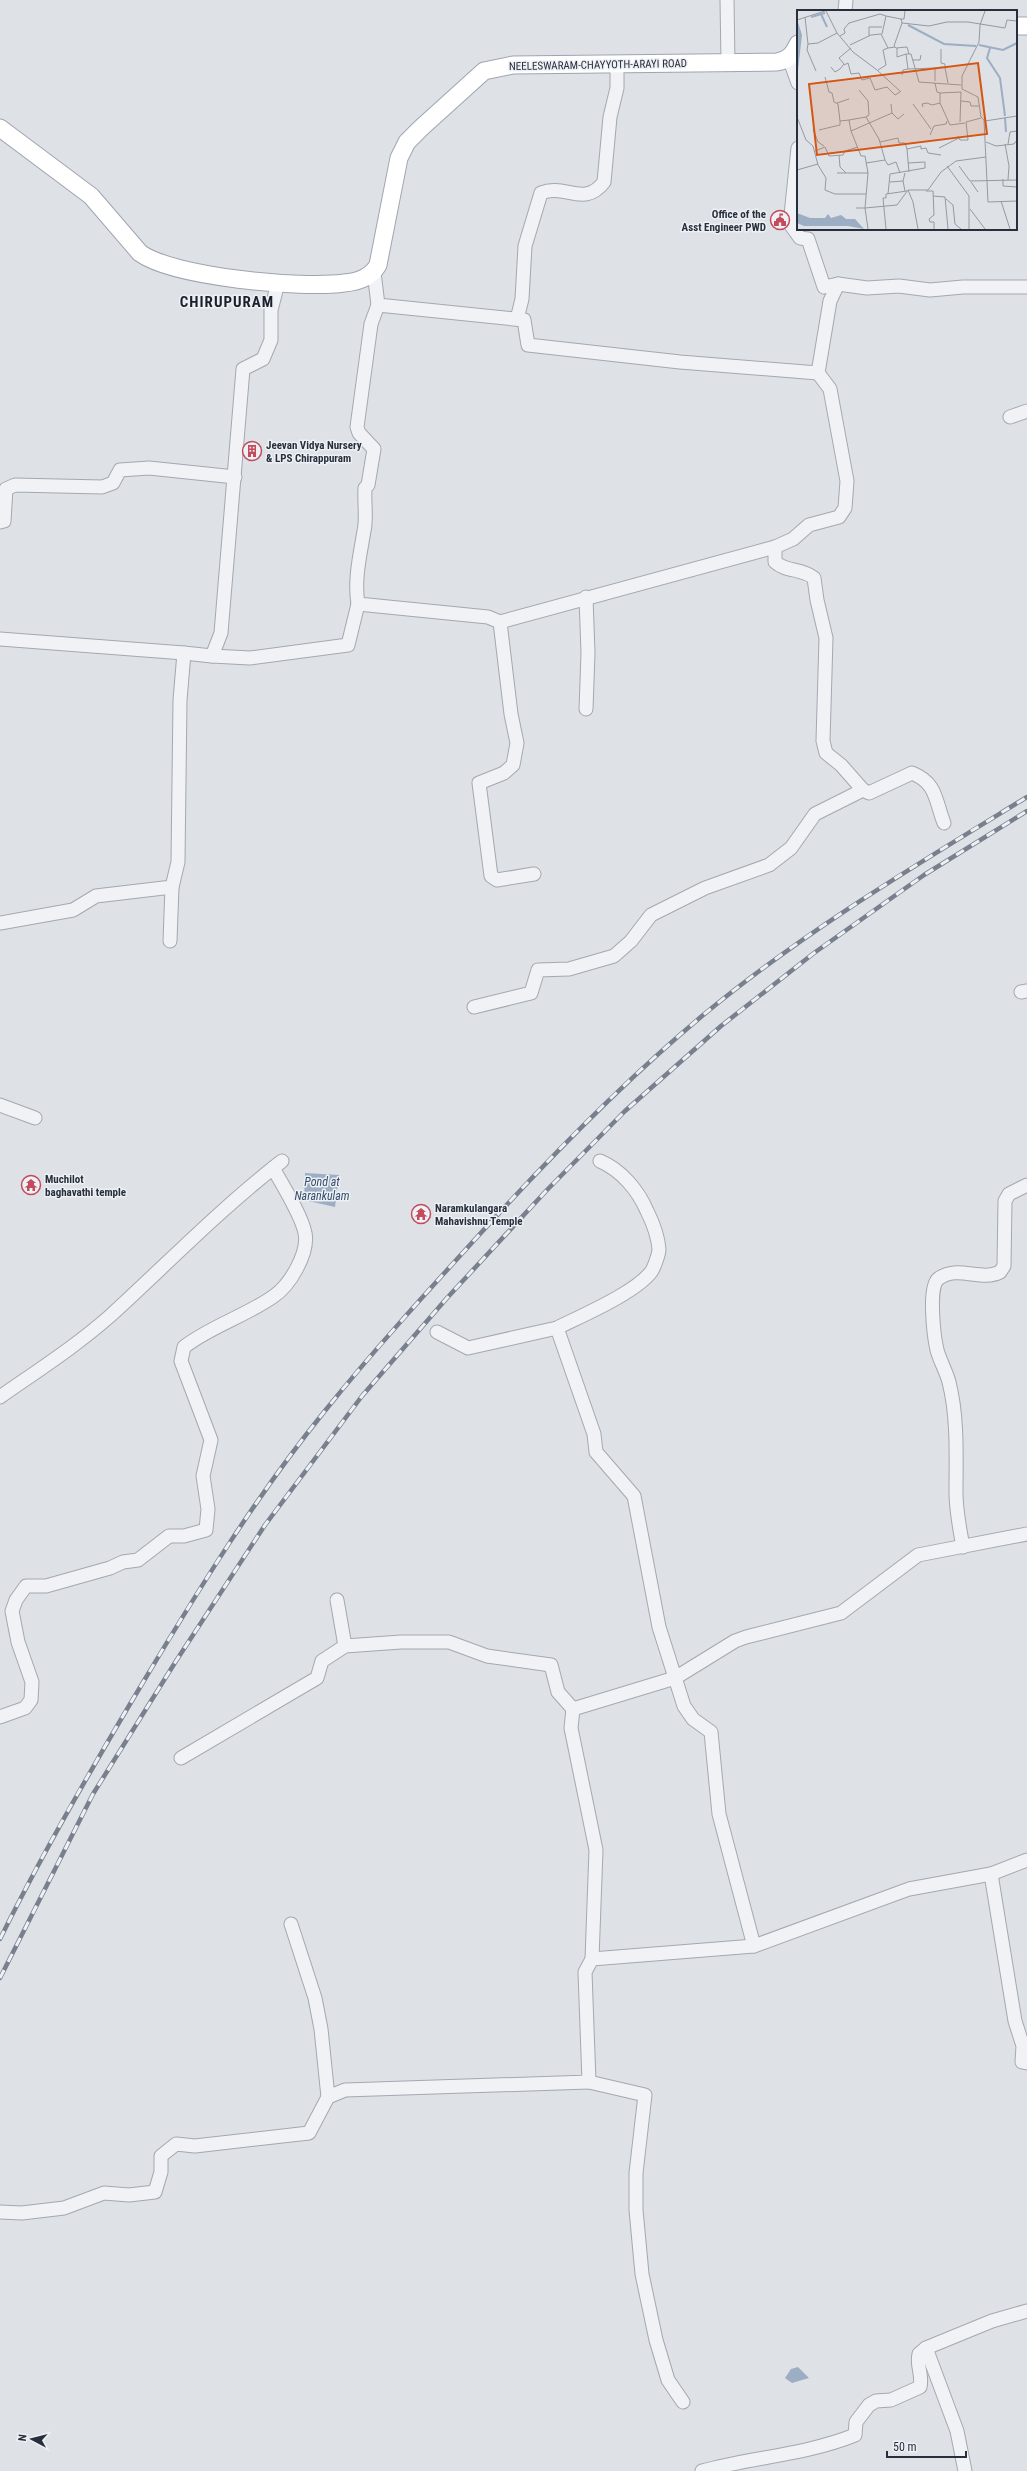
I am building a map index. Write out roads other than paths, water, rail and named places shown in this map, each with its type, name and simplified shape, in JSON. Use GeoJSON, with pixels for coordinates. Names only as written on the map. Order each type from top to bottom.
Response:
{"type":"FeatureCollection","features":[{"type":"Feature","properties":{"kind":"main road","name":"NEELESWARAM-CHAYYOTH-ARAYI ROAD"},"geometry":{"type":"LineString","coordinates":[[374,272],[381,258],[399,158],[407,142],[484,71],[513,65],[777,62],[794,51]]}},
{"type":"Feature","properties":{"kind":"main road"},"geometry":{"type":"LineString","coordinates":[[0,128],[91,196],[140,253],[150,261],[197,272],[278,283],[344,284],[361,279],[374,272]]}},
{"type":"Feature","properties":{"kind":"street"},"geometry":{"type":"LineString","coordinates":[[727,0],[728,63]]}},
{"type":"Feature","properties":{"kind":"street"},"geometry":{"type":"LineString","coordinates":[[845,10],[846,0]]}},
{"type":"Feature","properties":{"kind":"street"},"geometry":{"type":"LineString","coordinates":[[794,51],[797,75]]}},
{"type":"Feature","properties":{"kind":"street"},"geometry":{"type":"LineString","coordinates":[[517,319],[522,299],[525,246],[541,193],[551,189],[576,195],[589,195],[599,189],[604,182],[610,117],[617,88],[617,65]]}},
{"type":"Feature","properties":{"kind":"street"},"geometry":{"type":"LineString","coordinates":[[797,158],[790,224],[800,238],[808,239],[824,287],[838,284],[867,288],[899,286],[930,290],[963,287],[1027,287]]}},
{"type":"Feature","properties":{"kind":"street"},"geometry":{"type":"LineString","coordinates":[[0,639],[250,658],[348,645],[358,604],[356,590],[360,543],[364,530],[365,488],[368,486],[374,449],[359,433],[357,427],[371,324],[378,305],[374,272]]}},
{"type":"Feature","properties":{"kind":"street"},"geometry":{"type":"LineString","coordinates":[[212,656],[222,633],[243,369],[263,359],[270,340],[271,310],[278,283]]}},
{"type":"Feature","properties":{"kind":"street"},"geometry":{"type":"LineString","coordinates":[[358,604],[488,617],[500,622],[539,612],[586,597],[775,547],[793,539],[809,525],[839,517],[845,508],[847,481],[830,389],[818,373],[830,301],[838,284]]}},
{"type":"Feature","properties":{"kind":"street"},"geometry":{"type":"LineString","coordinates":[[378,305],[524,320],[528,345],[680,362],[818,373]]}},
{"type":"Feature","properties":{"kind":"street"},"geometry":{"type":"LineString","coordinates":[[1010,417],[1027,411]]}},
{"type":"Feature","properties":{"kind":"street"},"geometry":{"type":"LineString","coordinates":[[0,522],[4,521],[3,488],[15,485],[47,484],[81,488],[102,487],[113,483],[120,470],[149,468],[235,477]]}},
{"type":"Feature","properties":{"kind":"street"},"geometry":{"type":"LineString","coordinates":[[775,547],[775,562],[780,567],[807,572],[814,578],[817,600],[826,638],[823,741],[826,753],[841,766],[862,790],[869,793],[912,773],[924,778],[933,787],[944,823]]}},
{"type":"Feature","properties":{"kind":"street"},"geometry":{"type":"LineString","coordinates":[[586,597],[588,653],[586,709]]}},
{"type":"Feature","properties":{"kind":"street"},"geometry":{"type":"LineString","coordinates":[[500,622],[511,714],[517,743],[513,765],[504,773],[479,783],[491,876],[497,880],[534,874]]}},
{"type":"Feature","properties":{"kind":"street"},"geometry":{"type":"LineString","coordinates":[[170,941],[172,887],[178,862],[180,700],[184,653]]}},
{"type":"Feature","properties":{"kind":"street"},"geometry":{"type":"LineString","coordinates":[[474,1007],[531,994],[538,970],[569,969],[614,956],[631,941],[651,915],[705,888],[769,865],[791,848],[816,814],[862,790]]}},
{"type":"Feature","properties":{"kind":"street"},"geometry":{"type":"LineString","coordinates":[[0,923],[73,910],[96,896],[172,887]]}},
{"type":"Feature","properties":{"kind":"street"},"geometry":{"type":"LineString","coordinates":[[0,1105],[35,1118]]}},
{"type":"Feature","properties":{"kind":"street"},"geometry":{"type":"LineString","coordinates":[[437,1332],[468,1348],[557,1328],[611,1301],[638,1284],[652,1272],[659,1249],[651,1219],[641,1196],[612,1166],[600,1161]]}},
{"type":"Feature","properties":{"kind":"street"},"geometry":{"type":"LineString","coordinates":[[0,1397],[109,1317],[184,1245],[278,1165],[305,1232],[306,1250],[286,1283],[274,1296],[197,1337],[184,1347],[181,1361],[211,1440],[203,1476],[208,1509],[206,1530],[184,1536],[169,1536],[138,1560],[123,1562],[110,1568],[46,1586],[26,1586],[16,1600],[12,1611],[18,1642],[32,1682],[31,1700],[25,1708],[0,1717]]}},
{"type":"Feature","properties":{"kind":"street"},"geometry":{"type":"LineString","coordinates":[[963,1547],[956,1495],[953,1404],[948,1380],[937,1350],[932,1290],[938,1280],[948,1275],[967,1272],[988,1276],[1000,1272],[1004,1266],[1005,1201],[1009,1194],[1027,1185]]}},
{"type":"Feature","properties":{"kind":"street"},"geometry":{"type":"LineString","coordinates":[[557,1328],[594,1434],[596,1452],[634,1496],[659,1627],[684,1706],[693,1719],[712,1732],[719,1814],[754,1946]]}},
{"type":"Feature","properties":{"kind":"street"},"geometry":{"type":"LineString","coordinates":[[573,1709],[675,1678],[735,1641],[746,1637],[841,1613],[918,1555],[1027,1534]]}},
{"type":"Feature","properties":{"kind":"street"},"geometry":{"type":"LineString","coordinates":[[337,1600],[345,1646]]}},
{"type":"Feature","properties":{"kind":"street"},"geometry":{"type":"LineString","coordinates":[[181,1758],[317,1678],[322,1661],[345,1646],[401,1642],[448,1642],[487,1656],[551,1665],[558,1692],[573,1709],[571,1728],[596,1850],[592,1959],[585,1972],[589,2082]]}},
{"type":"Feature","properties":{"kind":"street"},"geometry":{"type":"LineString","coordinates":[[592,1959],[754,1946],[909,1889],[991,1874],[1027,1860]]}},
{"type":"Feature","properties":{"kind":"street"},"geometry":{"type":"LineString","coordinates":[[991,1874],[1015,2021],[1023,2046],[1022,2062],[1027,2063]]}},
{"type":"Feature","properties":{"kind":"street"},"geometry":{"type":"LineString","coordinates":[[291,1924],[315,1998],[321,2030],[328,2098]]}},
{"type":"Feature","properties":{"kind":"street"},"geometry":{"type":"LineString","coordinates":[[0,2212],[22,2213],[64,2208],[104,2193],[129,2195],[155,2192],[161,2172],[161,2156],[176,2144],[195,2146],[308,2133],[328,2098],[345,2090],[589,2082],[645,2095],[636,2173],[636,2210],[642,2274],[656,2340],[668,2380],[683,2402]]}},
{"type":"Feature","properties":{"kind":"street"},"geometry":{"type":"LineString","coordinates":[[702,2471],[733,2464],[790,2455],[855,2435],[856,2422],[869,2405],[876,2401],[891,2400],[920,2387],[923,2376],[917,2360],[918,2354],[926,2348],[992,2321],[1027,2311]]}},
{"type":"Feature","properties":{"kind":"street"},"geometry":{"type":"LineString","coordinates":[[926,2348],[957,2431],[965,2471]]}},
{"type":"Feature","properties":{"kind":"water","name":"Pond at Narankulam"},"geometry":{"type":"Polygon","coordinates":[[[305,1173],[339,1175],[335,1207],[304,1200],[305,1173]]]}},
{"type":"Feature","properties":{"kind":"water"},"geometry":{"type":"Polygon","coordinates":[[[798,2367],[809,2378],[792,2383],[785,2378],[791,2369],[798,2367]]]}},
{"type":"Feature","properties":{"kind":"railway"},"geometry":{"type":"LineString","coordinates":[[0,1939],[34,1873],[88,1775],[230,1542],[252,1509],[324,1412],[420,1300],[505,1206],[559,1150],[615,1094],[672,1041],[702,1016],[740,985],[861,900],[1027,797]]}},
{"type":"Feature","properties":{"kind":"railway"},"geometry":{"type":"LineString","coordinates":[[0,1978],[93,1794],[176,1661],[265,1525],[362,1396],[447,1298],[546,1191],[625,1111],[721,1026],[814,953],[924,875],[1027,811]]}},
{"type":"Feature","properties":{"kind":"place","name":"Office of the Asst Engineer PWD"},"geometry":{"type":"Point","coordinates":[780,220]}},
{"type":"Feature","properties":{"kind":"place","name":"Jeevan Vidya Nursery & LPS Chirappuram"},"geometry":{"type":"Point","coordinates":[252,451]}},
{"type":"Feature","properties":{"kind":"place","name":"Muchilot baghavathi temple"},"geometry":{"type":"Point","coordinates":[31,1185]}},
{"type":"Feature","properties":{"kind":"place","name":"Naramkulangara Mahavishnu Temple"},"geometry":{"type":"Point","coordinates":[421,1214]}},
{"type":"Feature","properties":{"kind":"district","name":"CHIRUPURAM"},"geometry":{"type":"Point","coordinates":[227,302]}}]}
